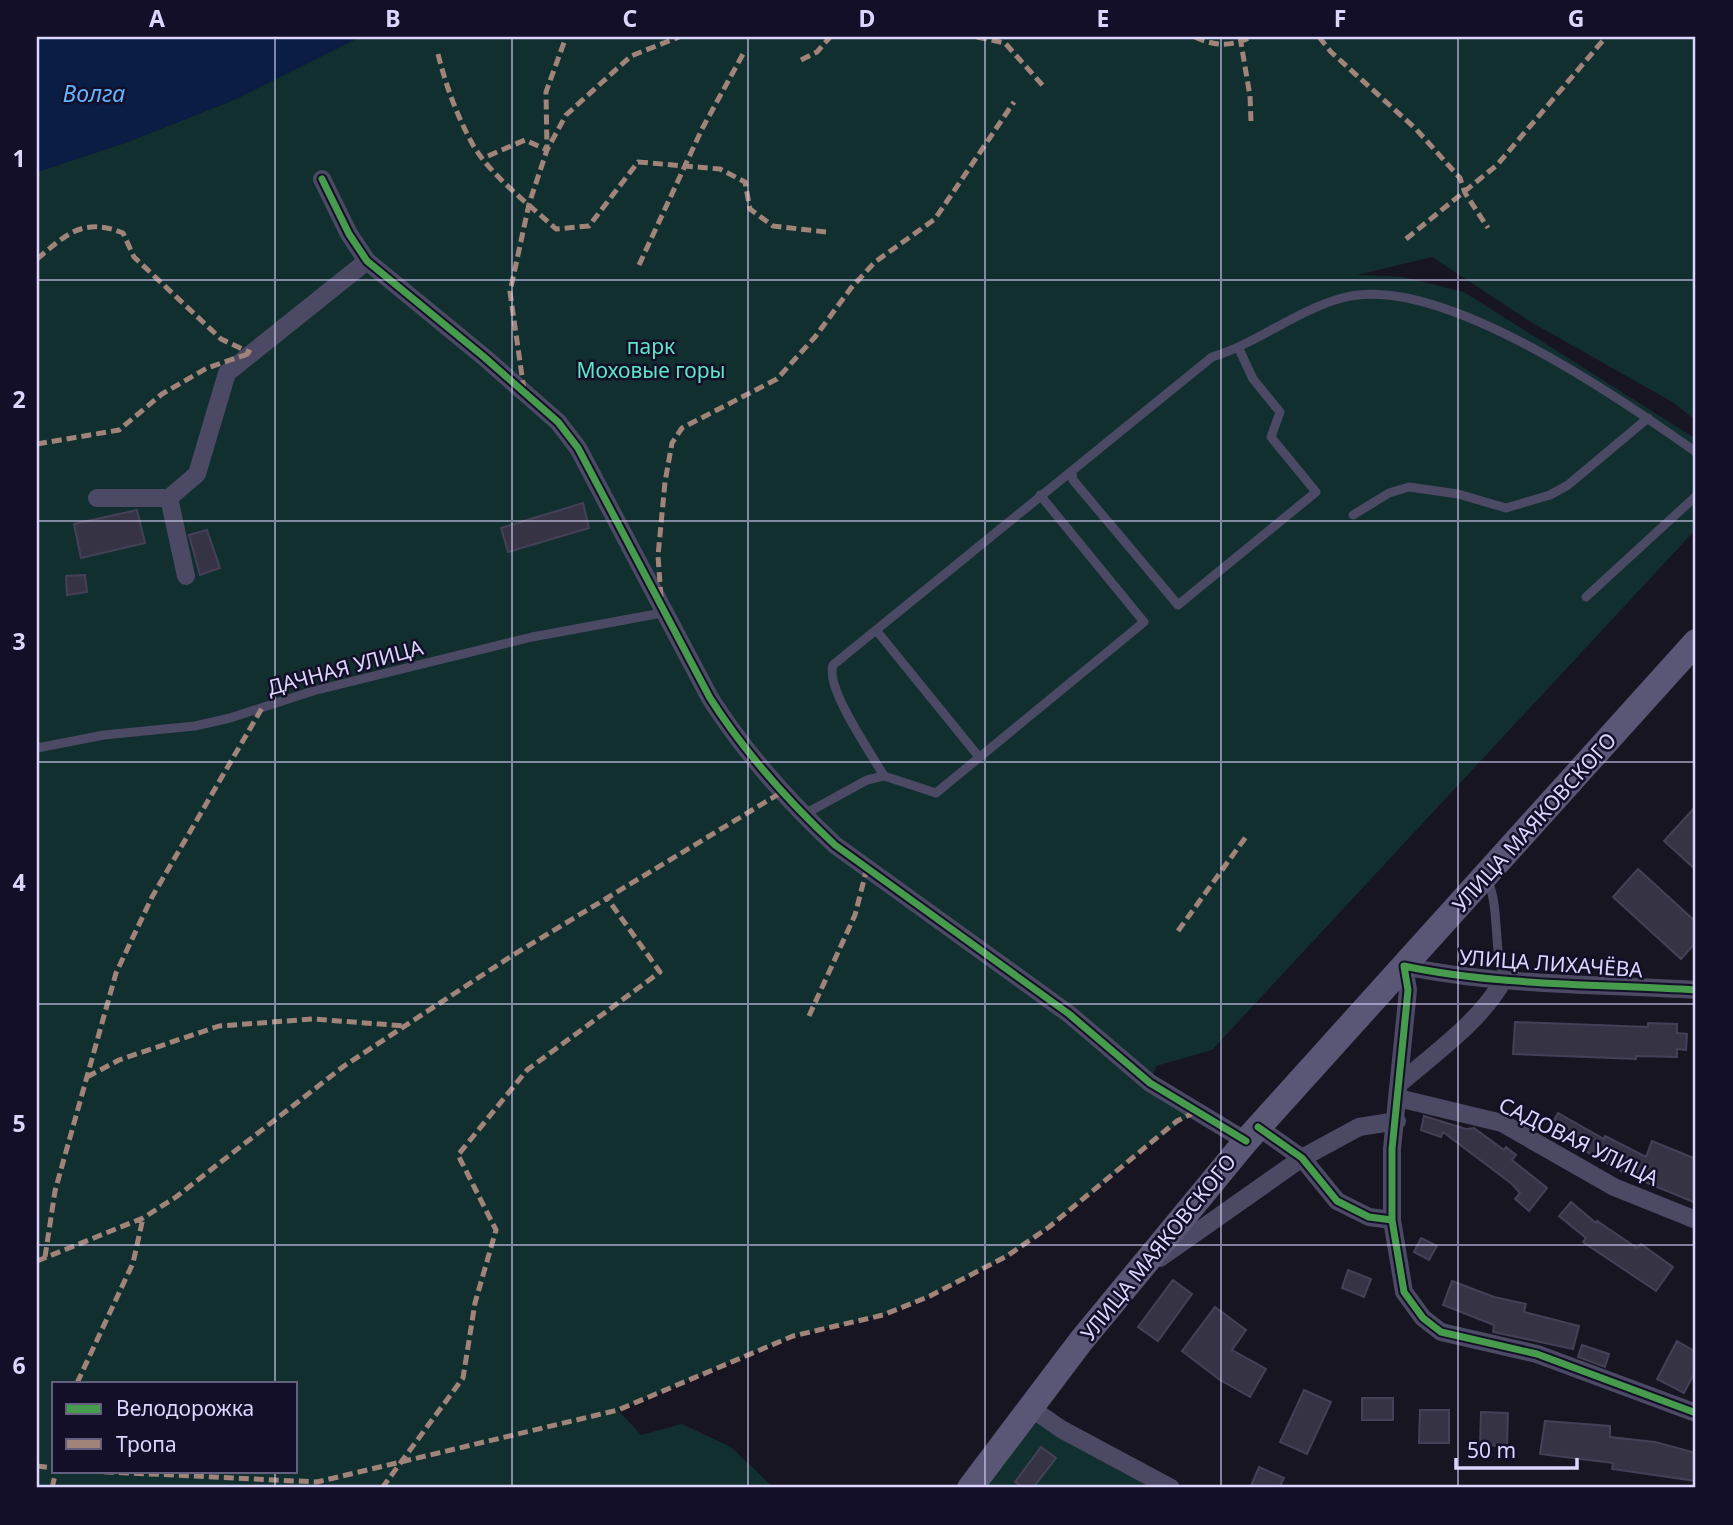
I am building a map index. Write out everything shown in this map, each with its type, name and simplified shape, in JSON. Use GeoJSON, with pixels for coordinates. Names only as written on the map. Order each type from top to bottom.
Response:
{"type":"FeatureCollection","features":[{"type":"Feature","properties":{"kind":"main road","name":"УЛИЦА МАЯКОВСКОГО"},"geometry":{"type":"LineString","coordinates":[[970,1488],[1130,1281],[1252,1134],[1696,642]]}},
{"type":"Feature","properties":{"kind":"street"},"geometry":{"type":"LineString","coordinates":[[322,179],[349,234],[367,261],[418,300],[558,422],[598,482],[662,613],[732,732],[803,815],[835,845],[1069,1014],[1150,1083],[1302,1158],[1337,1202],[1369,1217],[1392,1220]]}},
{"type":"Feature","properties":{"kind":"street"},"geometry":{"type":"LineString","coordinates":[[97,498],[169,498],[197,474],[227,373],[367,261]]}},
{"type":"Feature","properties":{"kind":"street"},"geometry":{"type":"LineString","coordinates":[[169,498],[186,576]]}},
{"type":"Feature","properties":{"kind":"street"},"geometry":{"type":"LineString","coordinates":[[1404,966],[1408,990],[1392,1150],[1392,1220],[1398,1270],[1404,1292],[1423,1318],[1441,1332],[1537,1354],[1696,1413]]}},
{"type":"Feature","properties":{"kind":"street","name":"УЛИЦА ЛИХАЧЁВА"},"geometry":{"type":"LineString","coordinates":[[1404,966],[1504,979],[1696,990]]}},
{"type":"Feature","properties":{"kind":"street"},"geometry":{"type":"LineString","coordinates":[[1399,1091],[1495,995],[1504,979]]}},
{"type":"Feature","properties":{"kind":"street","name":"САДОВАЯ УЛИЦА"},"geometry":{"type":"LineString","coordinates":[[1399,1091],[1502,1124],[1615,1187],[1696,1220]]}},
{"type":"Feature","properties":{"kind":"street"},"geometry":{"type":"LineString","coordinates":[[1130,1281],[1194,1232],[1302,1158],[1359,1127],[1397,1121]]}},
{"type":"Feature","properties":{"kind":"street"},"geometry":{"type":"LineString","coordinates":[[1031,1408],[1081,1441],[1171,1488]]}},
{"type":"Feature","properties":{"kind":"lane"},"geometry":{"type":"LineString","coordinates":[[884,776],[838,694],[831,670],[838,660],[1212,357],[1239,349],[1307,310],[1343,297],[1386,295],[1428,304],[1516,338],[1648,418],[1696,452]]}},
{"type":"Feature","properties":{"kind":"lane"},"geometry":{"type":"LineString","coordinates":[[1072,472],[1073,480],[1178,605],[1316,492],[1271,437],[1280,412],[1253,379],[1239,349]]}},
{"type":"Feature","properties":{"kind":"lane"},"geometry":{"type":"LineString","coordinates":[[1353,515],[1389,493],[1409,487],[1448,492],[1506,508],[1550,495],[1568,485],[1648,418]]}},
{"type":"Feature","properties":{"kind":"lane"},"geometry":{"type":"LineString","coordinates":[[803,815],[867,780],[884,776],[936,793],[1144,622],[1040,495]]}},
{"type":"Feature","properties":{"kind":"lane"},"geometry":{"type":"LineString","coordinates":[[1586,597],[1696,496]]}},
{"type":"Feature","properties":{"kind":"lane","name":"ДАЧНАЯ УЛИЦА"},"geometry":{"type":"LineString","coordinates":[[37,748],[104,735],[195,726],[230,718],[313,691],[532,636],[662,613]]}},
{"type":"Feature","properties":{"kind":"lane"},"geometry":{"type":"LineString","coordinates":[[876,630],[979,757]]}},
{"type":"Feature","properties":{"kind":"lane"},"geometry":{"type":"LineString","coordinates":[[1486,875],[1493,894],[1497,958],[1504,979]]}},
{"type":"Feature","properties":{"kind":"green space","name":"парк Моховые горы"},"geometry":{"type":"Polygon","coordinates":[[[360,37],[1696,37],[1696,421],[1674,403],[1531,322],[1432,257],[1357,275],[1403,277],[1464,292],[1696,439],[1696,529],[1212,1050],[1156,1066],[1150,1083],[1197,1111],[1154,1141],[1049,1227],[1007,1256],[930,1296],[883,1315],[793,1336],[618,1410],[641,1435],[682,1424],[731,1447],[774,1488],[37,1488],[37,172],[125,143],[236,99],[360,37]]]}},
{"type":"Feature","properties":{"kind":"green space"},"geometry":{"type":"Polygon","coordinates":[[[1031,1408],[1171,1488],[970,1488],[1031,1408]]]}},
{"type":"Feature","properties":{"kind":"water","name":"Волга"},"geometry":{"type":"Polygon","coordinates":[[[37,37],[360,37],[236,99],[125,143],[37,172],[37,37]]]}},
{"type":"Feature","properties":{"kind":"building"},"geometry":{"type":"Polygon","coordinates":[[[583,503],[589,528],[508,552],[501,528],[583,503]]]}},
{"type":"Feature","properties":{"kind":"building"},"geometry":{"type":"Polygon","coordinates":[[[137,510],[145,543],[81,558],[74,524],[137,510]]]}},
{"type":"Feature","properties":{"kind":"building"},"geometry":{"type":"Polygon","coordinates":[[[207,530],[220,568],[200,575],[189,535],[207,530]]]}},
{"type":"Feature","properties":{"kind":"building"},"geometry":{"type":"Polygon","coordinates":[[[85,575],[87,592],[67,595],[66,576],[85,575]]]}},
{"type":"Feature","properties":{"kind":"building"},"geometry":{"type":"Polygon","coordinates":[[[1696,806],[1696,870],[1664,841],[1696,806]]]}},
{"type":"Feature","properties":{"kind":"building"},"geometry":{"type":"Polygon","coordinates":[[[1638,869],[1696,922],[1696,942],[1681,959],[1613,897],[1638,869]]]}},
{"type":"Feature","properties":{"kind":"building"},"geometry":{"type":"Polygon","coordinates":[[[1515,1022],[1648,1027],[1648,1023],[1677,1024],[1677,1033],[1687,1034],[1686,1050],[1677,1049],[1677,1057],[1636,1056],[1636,1059],[1513,1054],[1515,1022]]]}},
{"type":"Feature","properties":{"kind":"building"},"geometry":{"type":"Polygon","coordinates":[[[1558,1113],[1604,1139],[1605,1136],[1646,1157],[1652,1141],[1696,1159],[1696,1203],[1628,1175],[1548,1130],[1558,1113]]]}},
{"type":"Feature","properties":{"kind":"building"},"geometry":{"type":"Polygon","coordinates":[[[1424,1116],[1466,1129],[1474,1128],[1504,1150],[1506,1147],[1516,1155],[1512,1160],[1547,1188],[1529,1211],[1515,1199],[1520,1193],[1512,1184],[1443,1132],[1441,1137],[1421,1130],[1424,1116]]]}},
{"type":"Feature","properties":{"kind":"building"},"geometry":{"type":"Polygon","coordinates":[[[1571,1202],[1596,1223],[1597,1221],[1637,1248],[1641,1244],[1673,1267],[1656,1291],[1583,1242],[1586,1238],[1559,1216],[1571,1202]]]}},
{"type":"Feature","properties":{"kind":"building"},"geometry":{"type":"Polygon","coordinates":[[[1421,1238],[1437,1246],[1429,1260],[1414,1252],[1421,1238]]]}},
{"type":"Feature","properties":{"kind":"building"},"geometry":{"type":"Polygon","coordinates":[[[1348,1270],[1371,1279],[1364,1297],[1342,1288],[1348,1270]]]}},
{"type":"Feature","properties":{"kind":"building"},"geometry":{"type":"Polygon","coordinates":[[[1173,1280],[1192,1294],[1158,1341],[1138,1327],[1173,1280]]]}},
{"type":"Feature","properties":{"kind":"building"},"geometry":{"type":"Polygon","coordinates":[[[1452,1281],[1494,1297],[1526,1304],[1524,1312],[1579,1326],[1573,1349],[1493,1332],[1494,1325],[1443,1305],[1452,1281]]]}},
{"type":"Feature","properties":{"kind":"building"},"geometry":{"type":"Polygon","coordinates":[[[1215,1307],[1246,1330],[1232,1350],[1266,1369],[1250,1397],[1220,1380],[1182,1351],[1215,1307]]]}},
{"type":"Feature","properties":{"kind":"building"},"geometry":{"type":"Polygon","coordinates":[[[1677,1341],[1696,1352],[1696,1370],[1684,1393],[1657,1379],[1677,1341]]]}},
{"type":"Feature","properties":{"kind":"building"},"geometry":{"type":"Polygon","coordinates":[[[1582,1345],[1609,1354],[1605,1367],[1578,1357],[1582,1345]]]}},
{"type":"Feature","properties":{"kind":"building"},"geometry":{"type":"Polygon","coordinates":[[[1304,1390],[1331,1402],[1307,1454],[1280,1442],[1304,1390]]]}},
{"type":"Feature","properties":{"kind":"building"},"geometry":{"type":"Polygon","coordinates":[[[1362,1398],[1393,1398],[1393,1420],[1362,1420],[1362,1398]]]}},
{"type":"Feature","properties":{"kind":"building"},"geometry":{"type":"Polygon","coordinates":[[[1420,1410],[1449,1410],[1449,1443],[1419,1443],[1420,1410]]]}},
{"type":"Feature","properties":{"kind":"building"},"geometry":{"type":"Polygon","coordinates":[[[1481,1412],[1508,1413],[1507,1446],[1480,1445],[1481,1412]]]}},
{"type":"Feature","properties":{"kind":"building"},"geometry":{"type":"Polygon","coordinates":[[[1545,1421],[1610,1426],[1610,1437],[1655,1442],[1696,1453],[1696,1481],[1612,1469],[1613,1463],[1540,1454],[1545,1421]]]}},
{"type":"Feature","properties":{"kind":"building"},"geometry":{"type":"Polygon","coordinates":[[[1041,1447],[1056,1458],[1033,1488],[1024,1488],[1015,1482],[1041,1447]]]}},
{"type":"Feature","properties":{"kind":"building"},"geometry":{"type":"Polygon","coordinates":[[[1259,1467],[1284,1478],[1279,1488],[1250,1488],[1259,1467]]]}},
{"type":"Feature","properties":{"kind":"marked path"},"geometry":{"type":"LineString","coordinates":[[488,156],[525,140],[547,150],[546,92],[566,37]]}},
{"type":"Feature","properties":{"kind":"marked path"},"geometry":{"type":"LineString","coordinates":[[524,390],[510,292],[529,204],[547,150],[566,115],[631,56],[679,37]]}},
{"type":"Feature","properties":{"kind":"marked path"},"geometry":{"type":"LineString","coordinates":[[801,60],[817,52],[830,37]]}},
{"type":"Feature","properties":{"kind":"marked path"},"geometry":{"type":"LineString","coordinates":[[977,37],[1005,43],[1045,88]]}},
{"type":"Feature","properties":{"kind":"marked path"},"geometry":{"type":"LineString","coordinates":[[1195,37],[1223,44],[1251,37]]}},
{"type":"Feature","properties":{"kind":"marked path"},"geometry":{"type":"LineString","coordinates":[[1240,37],[1250,96],[1251,121]]}},
{"type":"Feature","properties":{"kind":"marked path"},"geometry":{"type":"LineString","coordinates":[[1319,37],[1331,52],[1416,129],[1460,178],[1465,193],[1488,228]]}},
{"type":"Feature","properties":{"kind":"marked path"},"geometry":{"type":"LineString","coordinates":[[1406,239],[1497,165],[1606,37]]}},
{"type":"Feature","properties":{"kind":"marked path"},"geometry":{"type":"LineString","coordinates":[[438,54],[457,112],[481,157],[500,179],[556,229],[589,226],[638,162],[720,169],[745,182],[750,209],[773,226],[826,232]]}},
{"type":"Feature","properties":{"kind":"marked path"},"geometry":{"type":"LineString","coordinates":[[639,265],[702,129],[743,54]]}},
{"type":"Feature","properties":{"kind":"marked path"},"geometry":{"type":"LineString","coordinates":[[661,597],[658,556],[665,482],[672,443],[682,428],[777,379],[815,337],[851,288],[875,262],[935,219],[1014,102]]}},
{"type":"Feature","properties":{"kind":"marked path"},"geometry":{"type":"LineString","coordinates":[[37,259],[57,242],[76,231],[97,227],[123,233],[134,257],[221,339],[251,353]]}},
{"type":"Feature","properties":{"kind":"marked path"},"geometry":{"type":"LineString","coordinates":[[37,444],[119,430],[162,394],[207,368],[251,353]]}},
{"type":"Feature","properties":{"kind":"marked path"},"geometry":{"type":"LineString","coordinates":[[45,1257],[55,1191],[116,973],[152,897],[262,708]]}},
{"type":"Feature","properties":{"kind":"marked path"},"geometry":{"type":"LineString","coordinates":[[37,1261],[143,1218],[176,1197],[344,1066],[513,955],[782,792]]}},
{"type":"Feature","properties":{"kind":"marked path"},"geometry":{"type":"LineString","coordinates":[[1178,931],[1248,834]]}},
{"type":"Feature","properties":{"kind":"marked path"},"geometry":{"type":"LineString","coordinates":[[809,1016],[855,915],[867,868]]}},
{"type":"Feature","properties":{"kind":"marked path"},"geometry":{"type":"LineString","coordinates":[[382,1488],[463,1378],[475,1303],[496,1230],[458,1155],[527,1070],[660,972],[607,898]]}},
{"type":"Feature","properties":{"kind":"marked path"},"geometry":{"type":"LineString","coordinates":[[87,1077],[119,1060],[219,1026],[313,1019],[405,1026]]}},
{"type":"Feature","properties":{"kind":"marked path"},"geometry":{"type":"LineString","coordinates":[[110,1472],[317,1482],[618,1410],[793,1336],[883,1315],[930,1296],[1007,1256],[1049,1227],[1177,1121],[1197,1111]]}},
{"type":"Feature","properties":{"kind":"marked path"},"geometry":{"type":"LineString","coordinates":[[77,1382],[133,1263],[143,1218]]}},
{"type":"Feature","properties":{"kind":"marked path"},"geometry":{"type":"LineString","coordinates":[[37,1466],[52,1468]]}},
{"type":"Feature","properties":{"kind":"marked path"},"geometry":{"type":"LineString","coordinates":[[52,1488],[56,1472]]}},
{"type":"Feature","properties":{"kind":"cycle path"},"geometry":{"type":"LineString","coordinates":[[322,179],[349,234],[367,261],[558,422],[578,448],[710,698],[768,776],[801,811],[835,845],[1069,1014],[1150,1083],[1246,1141]]}},
{"type":"Feature","properties":{"kind":"cycle path"},"geometry":{"type":"LineString","coordinates":[[1392,1220],[1392,1149],[1408,990],[1404,966],[1512,981],[1696,990]]}},
{"type":"Feature","properties":{"kind":"cycle path"},"geometry":{"type":"LineString","coordinates":[[1258,1127],[1302,1158],[1337,1201],[1369,1217],[1392,1220],[1404,1292],[1423,1318],[1441,1332],[1537,1354],[1696,1413]]}}]}
